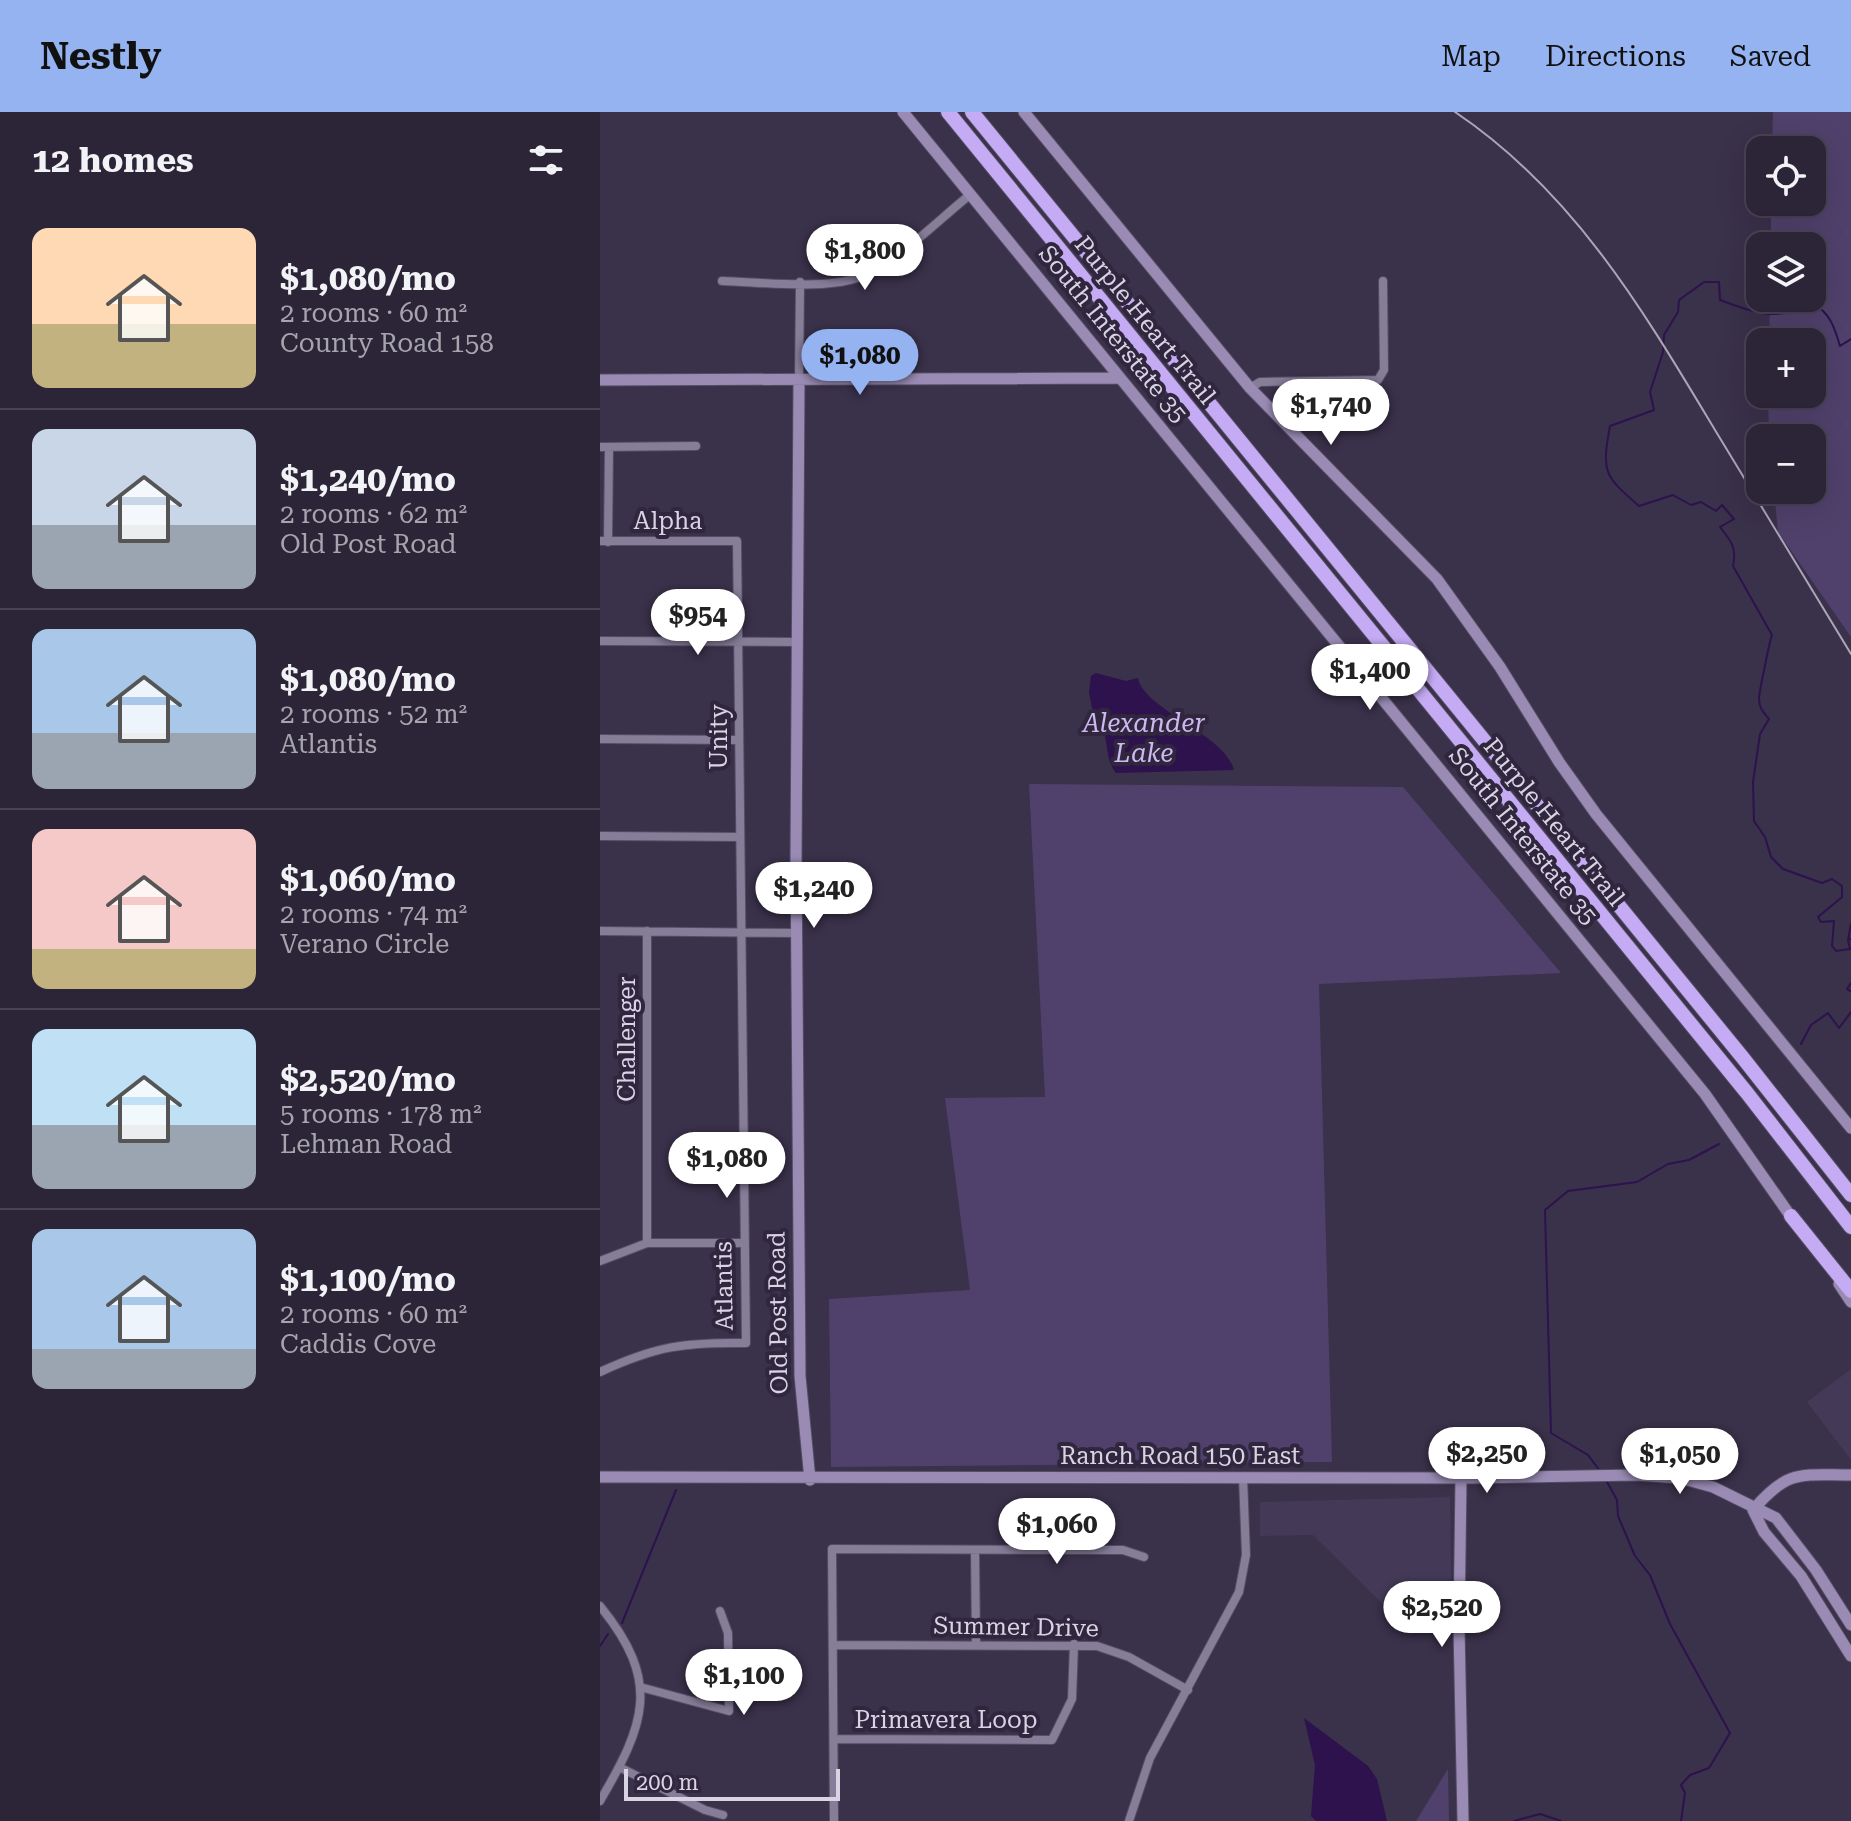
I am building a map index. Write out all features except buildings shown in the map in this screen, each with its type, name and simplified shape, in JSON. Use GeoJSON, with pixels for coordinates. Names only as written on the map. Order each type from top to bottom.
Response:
{"type":"FeatureCollection","features":[{"type":"Feature","properties":{"kind":"highway","name":"Purple Heart Trail"},"geometry":{"type":"LineString","coordinates":[[948,112],[1737,1081],[1851,1227]]}},
{"type":"Feature","properties":{"kind":"highway","name":"Purple Heart Trail"},"geometry":{"type":"LineString","coordinates":[[972,112],[1743,1058],[1851,1195]]}},
{"type":"Feature","properties":{"kind":"highway"},"geometry":{"type":"LineString","coordinates":[[1791,1216],[1851,1291]]}},
{"type":"Feature","properties":{"kind":"main road","name":"South Interstate 35"},"geometry":{"type":"LineString","coordinates":[[903,112],[1705,1094],[1851,1302]]}},
{"type":"Feature","properties":{"kind":"main road"},"geometry":{"type":"LineString","coordinates":[[1024,112],[1250,388],[1437,579],[1500,667],[1559,762],[1596,814],[1851,1128]]}},
{"type":"Feature","properties":{"kind":"main road"},"geometry":{"type":"LineString","coordinates":[[600,380],[1120,378]]}},
{"type":"Feature","properties":{"kind":"main road","name":"Old Post Road"},"geometry":{"type":"LineString","coordinates":[[799,380],[796,933],[800,1376],[810,1480]]}},
{"type":"Feature","properties":{"kind":"main road","name":"Ranch Road 150 East"},"geometry":{"type":"LineString","coordinates":[[600,1477],[810,1480],[1610,1475],[1680,1478],[1713,1487],[1753,1510],[1776,1518],[1795,1540],[1851,1625]]}},
{"type":"Feature","properties":{"kind":"main road"},"geometry":{"type":"LineString","coordinates":[[1753,1510],[1775,1484],[1798,1475],[1851,1475]]}},
{"type":"Feature","properties":{"kind":"main road"},"geometry":{"type":"LineString","coordinates":[[1461,1478],[1459,1628],[1463,1821]]}},
{"type":"Feature","properties":{"kind":"main road","name":"Ranch Road 150 East"},"geometry":{"type":"LineString","coordinates":[[1753,1510],[1764,1532],[1801,1576],[1851,1656]]}},
{"type":"Feature","properties":{"kind":"street"},"geometry":{"type":"LineString","coordinates":[[722,281],[836,282],[860,276],[879,266],[971,194]]}},
{"type":"Feature","properties":{"kind":"street"},"geometry":{"type":"LineString","coordinates":[[1250,388],[1260,382],[1378,380],[1384,370],[1383,281]]}},
{"type":"Feature","properties":{"kind":"street","name":"Old Post Road"},"geometry":{"type":"LineString","coordinates":[[799,380],[800,282]]}},
{"type":"Feature","properties":{"kind":"street"},"geometry":{"type":"LineString","coordinates":[[604,542],[604,447],[696,446]]}},
{"type":"Feature","properties":{"kind":"street","name":"Alpha"},"geometry":{"type":"LineString","coordinates":[[604,542],[737,541]]}},
{"type":"Feature","properties":{"kind":"street","name":"Unity"},"geometry":{"type":"LineString","coordinates":[[737,541],[739,837],[743,932]]}},
{"type":"Feature","properties":{"kind":"street"},"geometry":{"type":"LineString","coordinates":[[600,641],[797,642]]}},
{"type":"Feature","properties":{"kind":"street"},"geometry":{"type":"LineString","coordinates":[[600,739],[739,740]]}},
{"type":"Feature","properties":{"kind":"street"},"geometry":{"type":"LineString","coordinates":[[600,836],[739,837]]}},
{"type":"Feature","properties":{"kind":"street"},"geometry":{"type":"LineString","coordinates":[[600,931],[796,933]]}},
{"type":"Feature","properties":{"kind":"street","name":"Challenger"},"geometry":{"type":"LineString","coordinates":[[647,931],[647,1243]]}},
{"type":"Feature","properties":{"kind":"street","name":"Atlantis"},"geometry":{"type":"LineString","coordinates":[[600,1372],[650,1350],[689,1342],[746,1343],[743,932]]}},
{"type":"Feature","properties":{"kind":"street"},"geometry":{"type":"LineString","coordinates":[[600,1261],[647,1243],[743,1243]]}},
{"type":"Feature","properties":{"kind":"street"},"geometry":{"type":"LineString","coordinates":[[1129,1821],[1150,1758],[1227,1619],[1242,1579],[1246,1555],[1243,1477]]}},
{"type":"Feature","properties":{"kind":"street"},"geometry":{"type":"LineString","coordinates":[[834,1821],[832,1549],[1123,1550],[1144,1557]]}},
{"type":"Feature","properties":{"kind":"street"},"geometry":{"type":"LineString","coordinates":[[975,1550],[976,1644]]}},
{"type":"Feature","properties":{"kind":"street"},"geometry":{"type":"LineString","coordinates":[[600,1606],[627,1644],[640,1687],[635,1735],[600,1801]]}},
{"type":"Feature","properties":{"kind":"street"},"geometry":{"type":"LineString","coordinates":[[640,1687],[729,1711],[728,1633],[720,1611]]}},
{"type":"Feature","properties":{"kind":"street","name":"Summer Drive"},"geometry":{"type":"LineString","coordinates":[[833,1645],[1074,1644],[1117,1651],[1188,1690]]}},
{"type":"Feature","properties":{"kind":"street","name":"Primavera Loop"},"geometry":{"type":"LineString","coordinates":[[835,1739],[1052,1740],[1072,1699],[1074,1644]]}},
{"type":"Feature","properties":{"kind":"street"},"geometry":{"type":"LineString","coordinates":[[619,1767],[705,1810],[723,1815]]}},
{"type":"Feature","properties":{"kind":"shaded area"},"geometry":{"type":"Polygon","coordinates":[[[1773,112],[1851,112],[1851,637],[1778,532],[1775,504],[1826,504],[1826,424],[1769,424],[1768,408],[1826,408],[1826,328],[1769,328],[1770,312],[1826,312],[1826,232],[1771,232],[1771,216],[1826,216],[1826,136],[1772,136],[1773,112]]]}},
{"type":"Feature","properties":{"kind":"shaded area"},"geometry":{"type":"Polygon","coordinates":[[[1029,784],[1403,787],[1561,973],[1319,984],[1332,1462],[831,1467],[829,1299],[970,1290],[945,1098],[1045,1097],[1029,784]]]}},
{"type":"Feature","properties":{"kind":"shaded area"},"geometry":{"type":"Polygon","coordinates":[[[1851,1369],[1851,1460],[1807,1402],[1851,1369]]]}},
{"type":"Feature","properties":{"kind":"shaded area"},"geometry":{"type":"Polygon","coordinates":[[[1450,1497],[1452,1632],[1412,1633],[1313,1535],[1260,1536],[1260,1502],[1450,1497]]]}},
{"type":"Feature","properties":{"kind":"shaded area"},"geometry":{"type":"Polygon","coordinates":[[[1448,1769],[1449,1821],[1416,1821],[1448,1769]]]}},
{"type":"Feature","properties":{"kind":"water","name":"Alexander Lake"},"geometry":{"type":"Polygon","coordinates":[[[1096,673],[1126,681],[1138,678],[1143,689],[1154,700],[1216,745],[1234,770],[1116,773],[1109,759],[1103,730],[1094,718],[1089,692],[1091,676],[1096,673]]]}},
{"type":"Feature","properties":{"kind":"water"},"geometry":{"type":"Polygon","coordinates":[[[1304,1718],[1368,1766],[1377,1779],[1387,1821],[1316,1821],[1311,1816],[1315,1765],[1304,1718]]]}},
{"type":"Feature","properties":{"kind":"waterway"},"geometry":{"type":"LineString","coordinates":[[1848,940],[1850,949],[1836,951],[1832,946],[1834,921],[1821,922],[1818,917],[1842,897],[1842,886],[1832,879],[1822,883],[1783,869],[1771,857],[1765,837],[1754,821],[1753,782],[1760,734],[1769,719],[1761,708],[1759,698],[1772,635],[1733,566],[1732,545],[1720,527],[1734,519],[1722,505],[1716,511],[1701,502],[1691,505],[1673,495],[1639,506],[1608,473],[1606,455],[1610,426],[1654,410],[1650,392],[1663,352],[1664,335],[1678,312],[1679,300],[1704,282],[1719,282],[1720,300],[1756,312],[1788,313],[1813,304],[1828,316],[1840,346],[1851,339]]}},
{"type":"Feature","properties":{"kind":"waterway"},"geometry":{"type":"LineString","coordinates":[[1851,924],[1848,940],[1851,939]]}},
{"type":"Feature","properties":{"kind":"waterway"},"geometry":{"type":"LineString","coordinates":[[1851,983],[1847,989],[1851,991]]}},
{"type":"Feature","properties":{"kind":"waterway"},"geometry":{"type":"LineString","coordinates":[[1801,1044],[1811,1025],[1828,1013],[1839,1028],[1851,1012]]}},
{"type":"Feature","properties":{"kind":"waterway"},"geometry":{"type":"LineString","coordinates":[[1600,1471],[1588,1455],[1551,1433],[1545,1210],[1568,1191],[1637,1182],[1668,1164],[1689,1160],[1719,1144]]}},
{"type":"Feature","properties":{"kind":"waterway"},"geometry":{"type":"LineString","coordinates":[[1606,1480],[1617,1500],[1618,1516],[1635,1556],[1650,1575],[1670,1624],[1730,1733],[1709,1768],[1690,1775],[1681,1785],[1685,1793],[1681,1821]]}},
{"type":"Feature","properties":{"kind":"waterway"},"geometry":{"type":"LineString","coordinates":[[622,1623],[676,1490]]}},
{"type":"Feature","properties":{"kind":"waterway"},"geometry":{"type":"LineString","coordinates":[[600,1646],[608,1634]]}},
{"type":"Feature","properties":{"kind":"waterway"},"geometry":{"type":"LineString","coordinates":[[1514,1821],[1540,1814],[1561,1821]]}},
{"type":"Feature","properties":{"kind":"railway"},"geometry":{"type":"LineString","coordinates":[[1455,112],[1536,179],[1603,256],[1661,341],[1851,654]]}}]}
